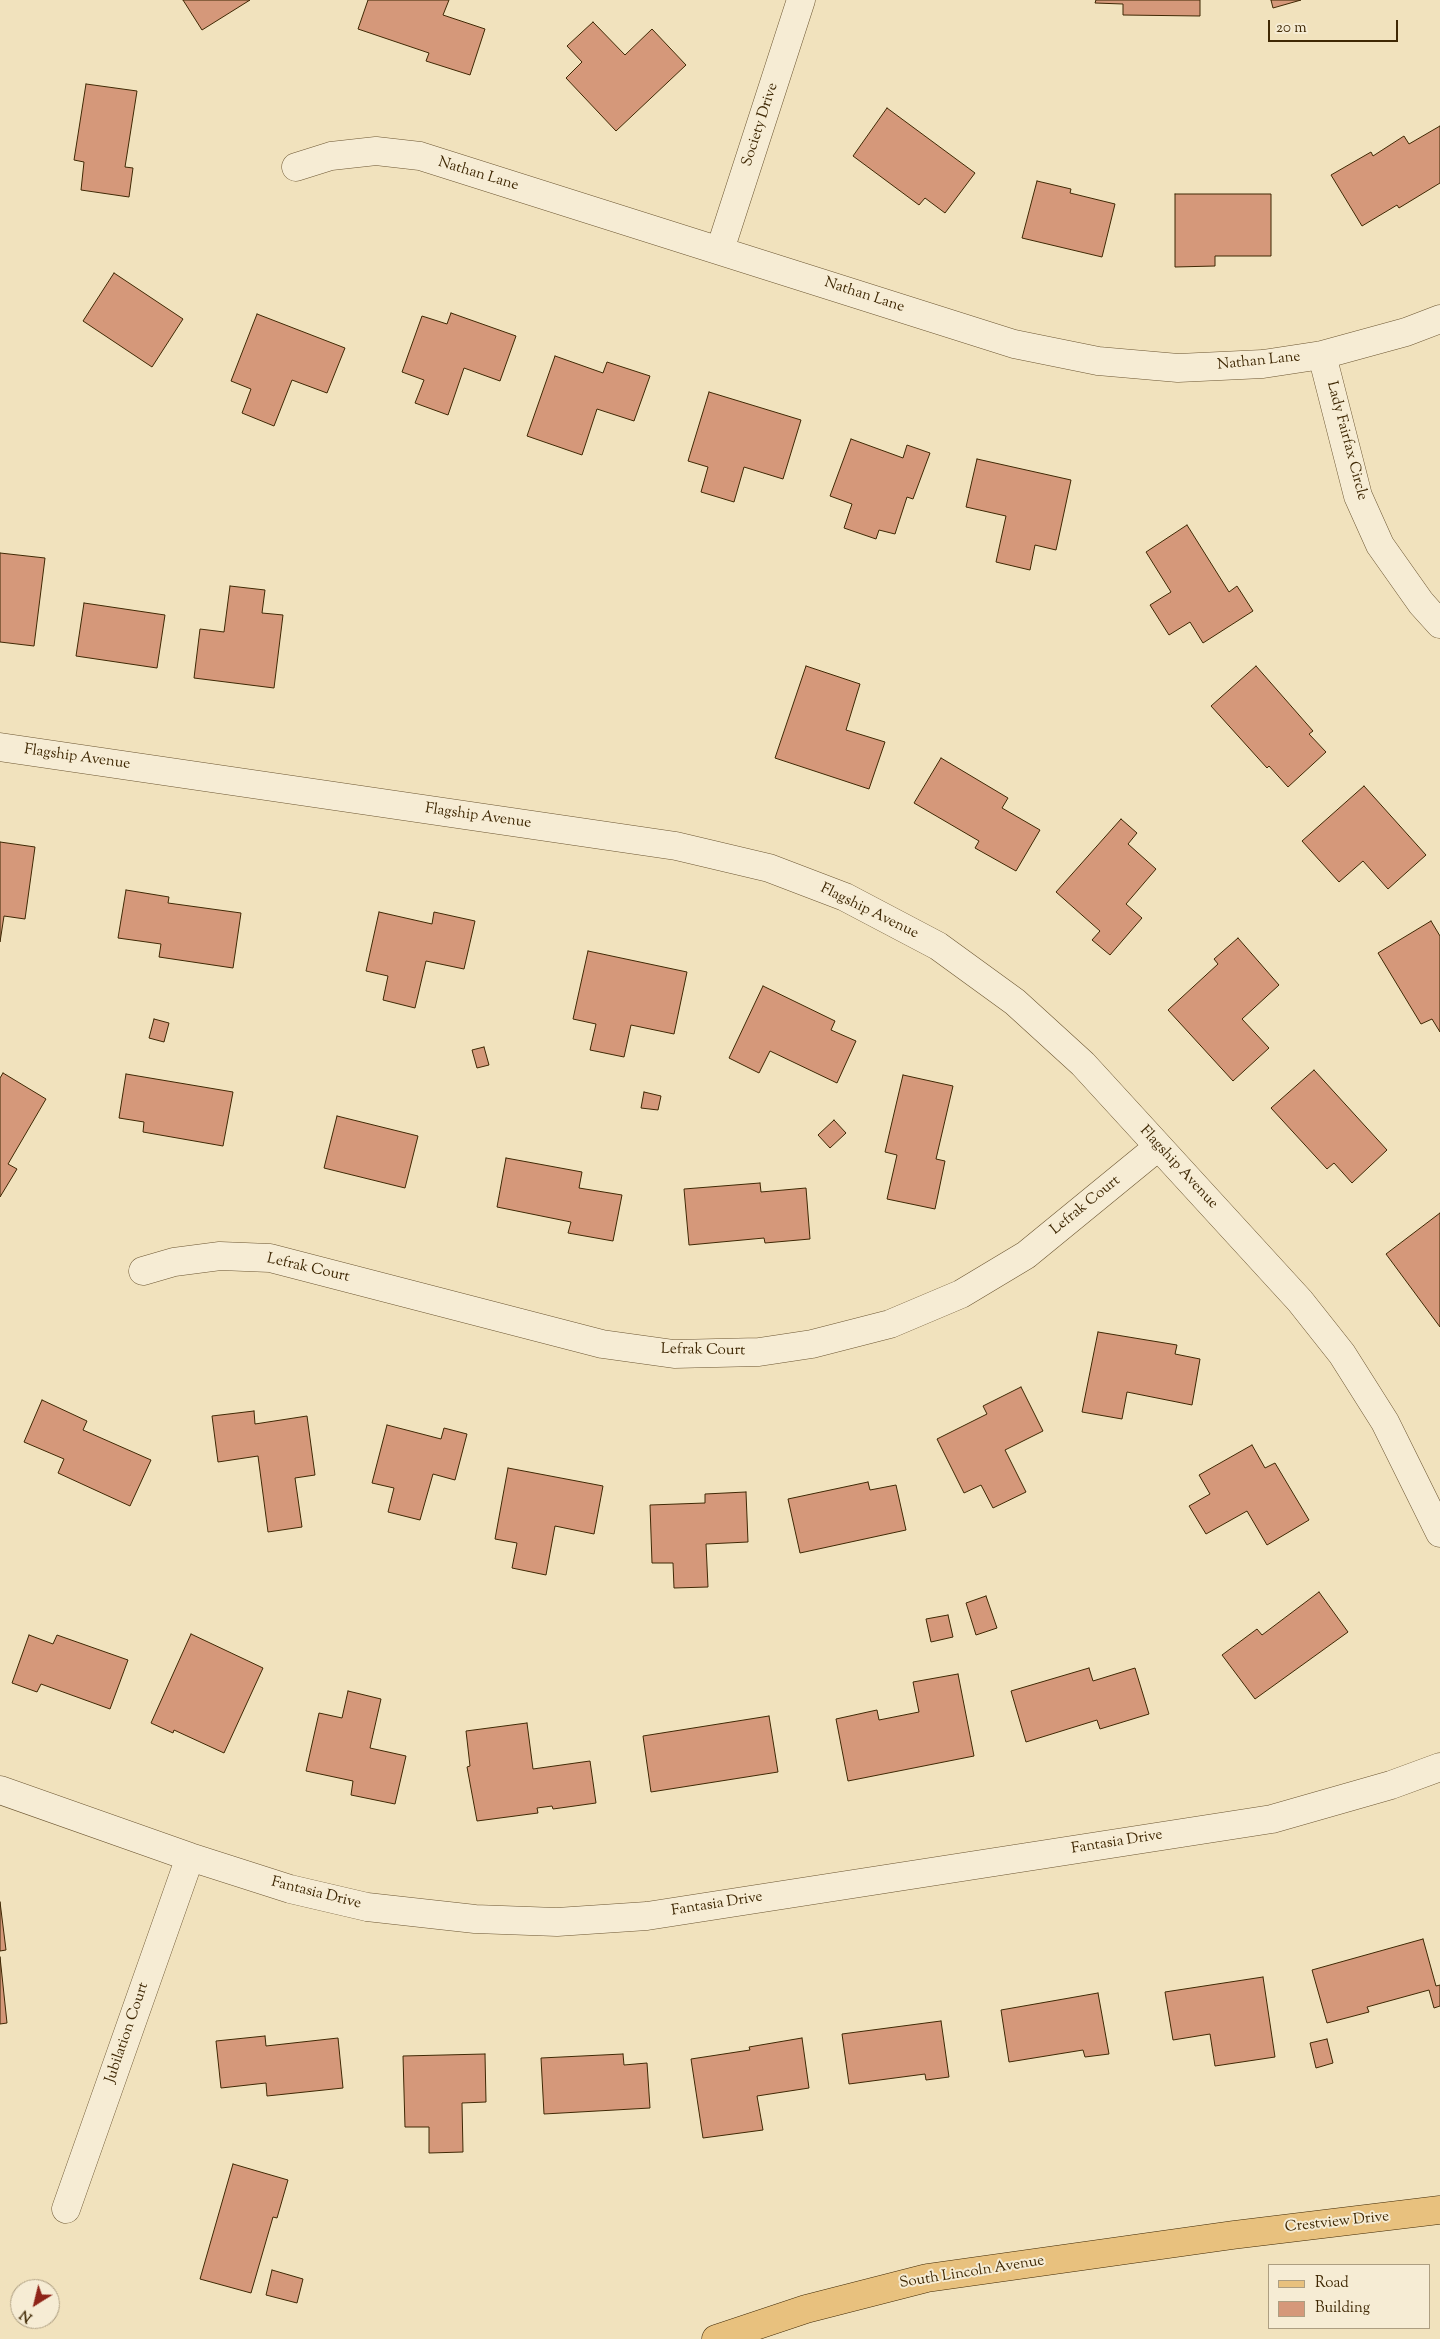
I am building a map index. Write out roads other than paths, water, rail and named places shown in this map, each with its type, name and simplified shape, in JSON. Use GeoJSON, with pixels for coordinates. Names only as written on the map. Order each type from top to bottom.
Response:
{"type":"FeatureCollection","features":[{"type":"Feature","properties":{"kind":"main road","name":"Crestview Drive"},"geometry":{"type":"LineString","coordinates":[[1233,2235],[1440,2210]]}},
{"type":"Feature","properties":{"kind":"main road","name":"South Lincoln Avenue"},"geometry":{"type":"LineString","coordinates":[[716,2339],[806,2309],[927,2278],[1233,2235]]}},
{"type":"Feature","properties":{"kind":"street","name":"Society Drive"},"geometry":{"type":"LineString","coordinates":[[720,250],[801,0]]}},
{"type":"Feature","properties":{"kind":"street","name":"Nathan Lane"},"geometry":{"type":"LineString","coordinates":[[296,167],[331,156],[376,151],[420,156],[1014,344],[1098,361],[1190,368],[1262,364],[1322,355],[1406,332],[1440,319]]}},
{"type":"Feature","properties":{"kind":"street","name":"Lady Fairfax Circle"},"geometry":{"type":"LineString","coordinates":[[1322,355],[1358,496],[1380,545],[1421,603],[1440,624]]}},
{"type":"Feature","properties":{"kind":"street","name":"Flagship Avenue"},"geometry":{"type":"LineString","coordinates":[[0,747],[676,846],[769,868],[845,897],[938,946],[1028,1014],[1083,1064],[1300,1301],[1342,1354],[1385,1422],[1440,1533]]}},
{"type":"Feature","properties":{"kind":"street","name":"Lefrak Court"},"geometry":{"type":"LineString","coordinates":[[143,1271],[174,1262],[220,1256],[270,1258],[602,1344],[674,1354],[759,1352],[812,1344],[890,1324],[961,1294],[1026,1255],[1158,1147]]}},
{"type":"Feature","properties":{"kind":"street","name":"Fantasia Drive"},"geometry":{"type":"LineString","coordinates":[[0,1790],[190,1857],[290,1889],[367,1907],[475,1919],[557,1922],[646,1916],[1272,1819],[1391,1785],[1440,1767]]}},
{"type":"Feature","properties":{"kind":"street","name":"Jubilation Court"},"geometry":{"type":"LineString","coordinates":[[66,2209],[190,1857]]}}]}
